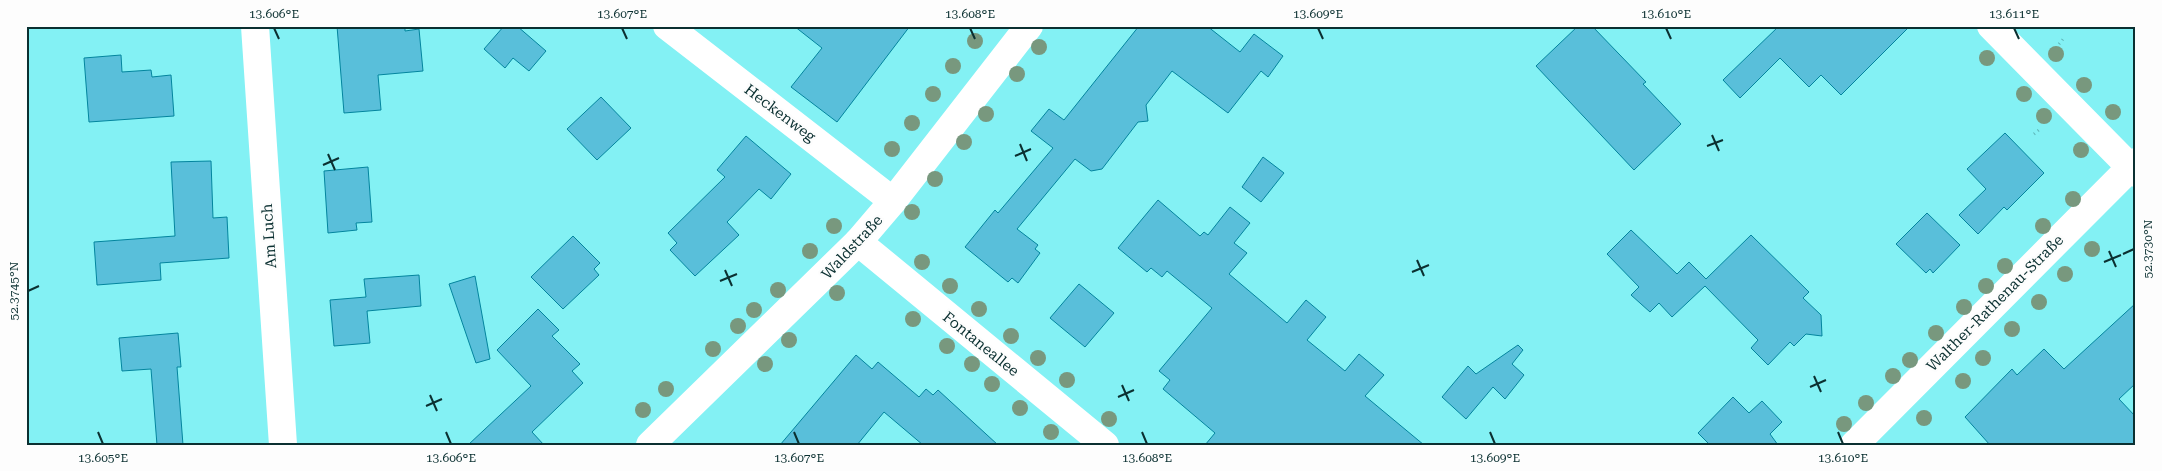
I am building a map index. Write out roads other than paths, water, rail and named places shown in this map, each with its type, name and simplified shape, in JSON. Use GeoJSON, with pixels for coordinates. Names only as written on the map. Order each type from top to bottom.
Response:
{"type":"FeatureCollection","features":[{"type":"Feature","properties":{"kind":"street","name":"Am Luch"},"geometry":{"type":"LineString","coordinates":[[255,26],[283,445]]}},
{"type":"Feature","properties":{"kind":"street","name":"Heckenweg"},"geometry":{"type":"LineString","coordinates":[[667,26],[893,201]]}},
{"type":"Feature","properties":{"kind":"street","name":"Waldstraße"},"geometry":{"type":"LineString","coordinates":[[650,445],[858,242],[893,201],[1029,26]]}},
{"type":"Feature","properties":{"kind":"street"},"geometry":{"type":"LineString","coordinates":[[1991,26],[2134,168]]}},
{"type":"Feature","properties":{"kind":"street","name":"Walther-Rathenau-Straße"},"geometry":{"type":"LineString","coordinates":[[1854,445],[2134,168]]}},
{"type":"Feature","properties":{"kind":"street","name":"Fontaneallee"},"geometry":{"type":"LineString","coordinates":[[858,242],[1105,445]]}}]}
